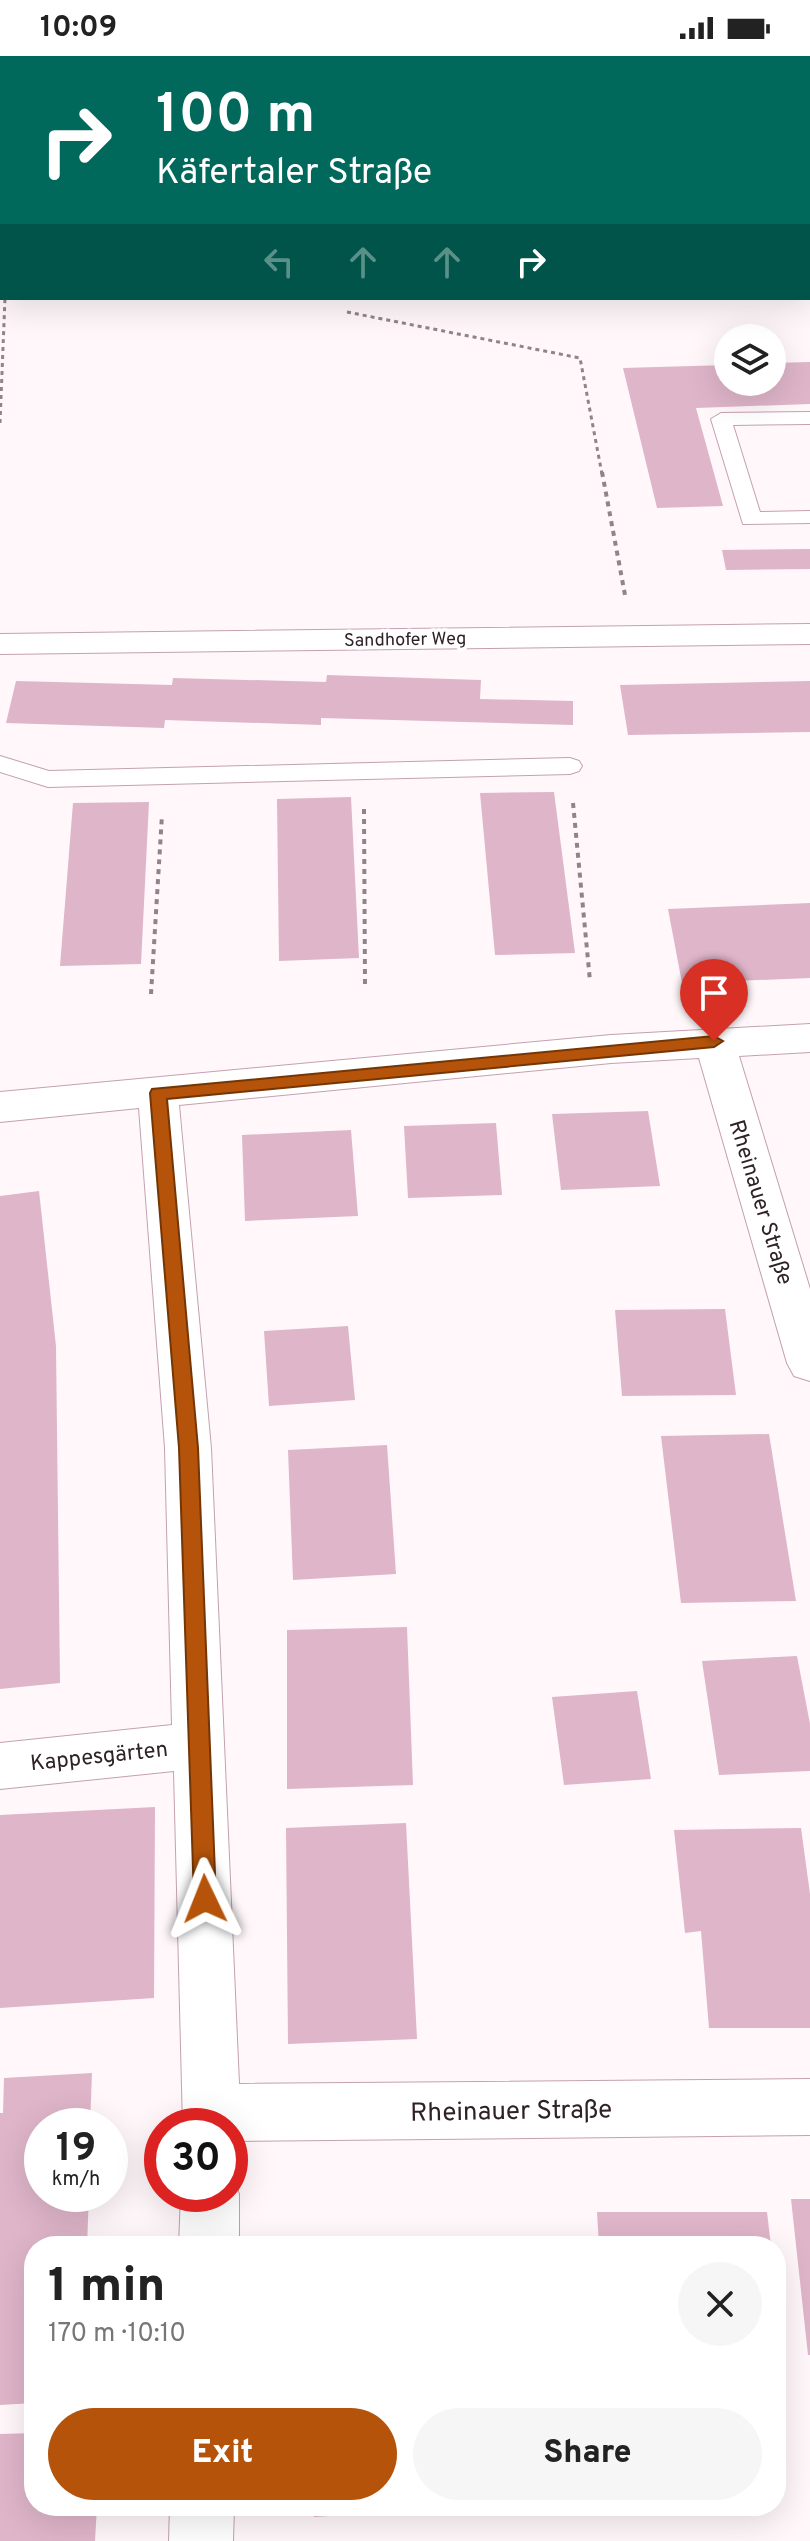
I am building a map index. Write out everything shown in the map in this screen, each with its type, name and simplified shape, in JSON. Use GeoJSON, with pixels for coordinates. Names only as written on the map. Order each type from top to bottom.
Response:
{"type":"FeatureCollection","features":[{"type":"Feature","properties":{"kind":"street","name":"Sandhofer Weg"},"geometry":{"type":"LineString","coordinates":[[0,644],[810,634]]}},
{"type":"Feature","properties":{"kind":"street"},"geometry":{"type":"LineString","coordinates":[[0,1107],[714,1041],[810,1038]]}},
{"type":"Feature","properties":{"kind":"street","name":"Rheinauer Straße"},"geometry":{"type":"LineString","coordinates":[[714,1041],[810,1363]]}},
{"type":"Feature","properties":{"kind":"street"},"geometry":{"type":"LineString","coordinates":[[158,1093],[188,1448],[213,2108]]}},
{"type":"Feature","properties":{"kind":"street","name":"Kappesgärten"},"geometry":{"type":"LineString","coordinates":[[0,1766],[199,1745]]}},
{"type":"Feature","properties":{"kind":"street","name":"Rheinauer Straße"},"geometry":{"type":"LineString","coordinates":[[248,2119],[810,2107]]}},
{"type":"Feature","properties":{"kind":"street"},"geometry":{"type":"LineString","coordinates":[[209,2236],[210,2212]]}},
{"type":"Feature","properties":{"kind":"street"},"geometry":{"type":"LineString","coordinates":[[201,2541],[202,2516]]}},
{"type":"Feature","properties":{"kind":"lane"},"geometry":{"type":"LineString","coordinates":[[810,418],[721,419],[751,519],[810,517]]}},
{"type":"Feature","properties":{"kind":"lane"},"geometry":{"type":"LineString","coordinates":[[0,764],[48,779],[570,766]]}},
{"type":"Feature","properties":{"kind":"path"},"geometry":{"type":"LineString","coordinates":[[0,423],[5,300]]}},
{"type":"Feature","properties":{"kind":"path"},"geometry":{"type":"LineString","coordinates":[[347,312],[580,358],[633,636]]}},
{"type":"Feature","properties":{"kind":"path"},"geometry":{"type":"LineString","coordinates":[[570,766],[590,981]]}},
{"type":"Feature","properties":{"kind":"path"},"geometry":{"type":"LineString","coordinates":[[364,772],[365,985]]}},
{"type":"Feature","properties":{"kind":"path"},"geometry":{"type":"LineString","coordinates":[[151,994],[164,778]]}},
{"type":"Feature","properties":{"kind":"building"},"geometry":{"type":"Polygon","coordinates":[[[810,362],[810,404],[696,408],[723,506],[657,508],[623,368],[714,365],[714,396],[786,396],[786,363],[810,362]]]}},
{"type":"Feature","properties":{"kind":"building"},"geometry":{"type":"Polygon","coordinates":[[[810,549],[810,569],[726,570],[722,550],[810,549]]]}},
{"type":"Feature","properties":{"kind":"building"},"geometry":{"type":"Polygon","coordinates":[[[327,675],[481,680],[480,699],[573,701],[573,725],[321,718],[321,725],[165,720],[164,728],[6,723],[16,681],[172,685],[173,678],[326,682],[327,675]]]}},
{"type":"Feature","properties":{"kind":"building"},"geometry":{"type":"Polygon","coordinates":[[[810,681],[810,732],[628,735],[620,685],[810,681]]]}},
{"type":"Feature","properties":{"kind":"building"},"geometry":{"type":"Polygon","coordinates":[[[554,792],[575,953],[495,955],[480,793],[554,792]]]}},
{"type":"Feature","properties":{"kind":"building"},"geometry":{"type":"Polygon","coordinates":[[[351,797],[359,958],[279,961],[277,799],[351,797]]]}},
{"type":"Feature","properties":{"kind":"building"},"geometry":{"type":"Polygon","coordinates":[[[149,802],[141,964],[60,966],[73,803],[149,802]]]}},
{"type":"Feature","properties":{"kind":"building"},"geometry":{"type":"Polygon","coordinates":[[[810,903],[810,978],[682,983],[668,909],[810,903]]]}},
{"type":"Feature","properties":{"kind":"building"},"geometry":{"type":"Polygon","coordinates":[[[648,1111],[660,1186],[561,1190],[552,1114],[648,1111]]]}},
{"type":"Feature","properties":{"kind":"building"},"geometry":{"type":"Polygon","coordinates":[[[496,1123],[502,1195],[408,1198],[404,1126],[496,1123]]]}},
{"type":"Feature","properties":{"kind":"building"},"geometry":{"type":"Polygon","coordinates":[[[351,1130],[358,1216],[245,1221],[242,1135],[351,1130]]]}},
{"type":"Feature","properties":{"kind":"building"},"geometry":{"type":"Polygon","coordinates":[[[39,1191],[56,1346],[60,1683],[0,1689],[0,1196],[39,1191]]]}},
{"type":"Feature","properties":{"kind":"building"},"geometry":{"type":"Polygon","coordinates":[[[725,1309],[736,1395],[622,1396],[615,1310],[725,1309]]]}},
{"type":"Feature","properties":{"kind":"building"},"geometry":{"type":"Polygon","coordinates":[[[348,1326],[355,1400],[269,1406],[264,1331],[348,1326]]]}},
{"type":"Feature","properties":{"kind":"building"},"geometry":{"type":"Polygon","coordinates":[[[769,1434],[796,1601],[681,1603],[661,1436],[769,1434]]]}},
{"type":"Feature","properties":{"kind":"building"},"geometry":{"type":"Polygon","coordinates":[[[387,1445],[396,1574],[293,1580],[288,1450],[387,1445]]]}},
{"type":"Feature","properties":{"kind":"building"},"geometry":{"type":"Polygon","coordinates":[[[407,1627],[413,1785],[287,1789],[287,1630],[407,1627]]]}},
{"type":"Feature","properties":{"kind":"building"},"geometry":{"type":"Polygon","coordinates":[[[797,1656],[810,1724],[810,1771],[719,1775],[702,1661],[797,1656]]]}},
{"type":"Feature","properties":{"kind":"building"},"geometry":{"type":"Polygon","coordinates":[[[637,1691],[651,1779],[564,1785],[552,1697],[637,1691]]]}},
{"type":"Feature","properties":{"kind":"building"},"geometry":{"type":"Polygon","coordinates":[[[155,1807],[154,1998],[0,2008],[0,1815],[155,1807]]]}},
{"type":"Feature","properties":{"kind":"building"},"geometry":{"type":"Polygon","coordinates":[[[406,1823],[417,2039],[288,2044],[286,1828],[406,1823]]]}},
{"type":"Feature","properties":{"kind":"building"},"geometry":{"type":"Polygon","coordinates":[[[801,1828],[810,1894],[810,2028],[709,2028],[701,1931],[685,1933],[674,1830],[801,1828]]]}},
{"type":"Feature","properties":{"kind":"building"},"geometry":{"type":"Polygon","coordinates":[[[92,2073],[91,2108],[24,2108],[24,2212],[88,2212],[87,2236],[24,2236],[24,2404],[0,2405],[0,2113],[3,2113],[4,2078],[92,2073]]]}},
{"type":"Feature","properties":{"kind":"building"},"geometry":{"type":"Polygon","coordinates":[[[791,2199],[810,2199],[810,2355],[808,2355],[791,2199]]]}},
{"type":"Feature","properties":{"kind":"building"},"geometry":{"type":"Polygon","coordinates":[[[597,2212],[767,2212],[770,2236],[598,2236],[597,2212]]]}},
{"type":"Feature","properties":{"kind":"building"},"geometry":{"type":"Polygon","coordinates":[[[24,2433],[24,2516],[96,2516],[95,2541],[0,2541],[0,2434],[24,2433]]]}},
{"type":"Feature","properties":{"kind":"route"},"geometry":{"type":"LineString","coordinates":[[205,1899],[188,1448],[158,1093],[714,1041]]}}]}
